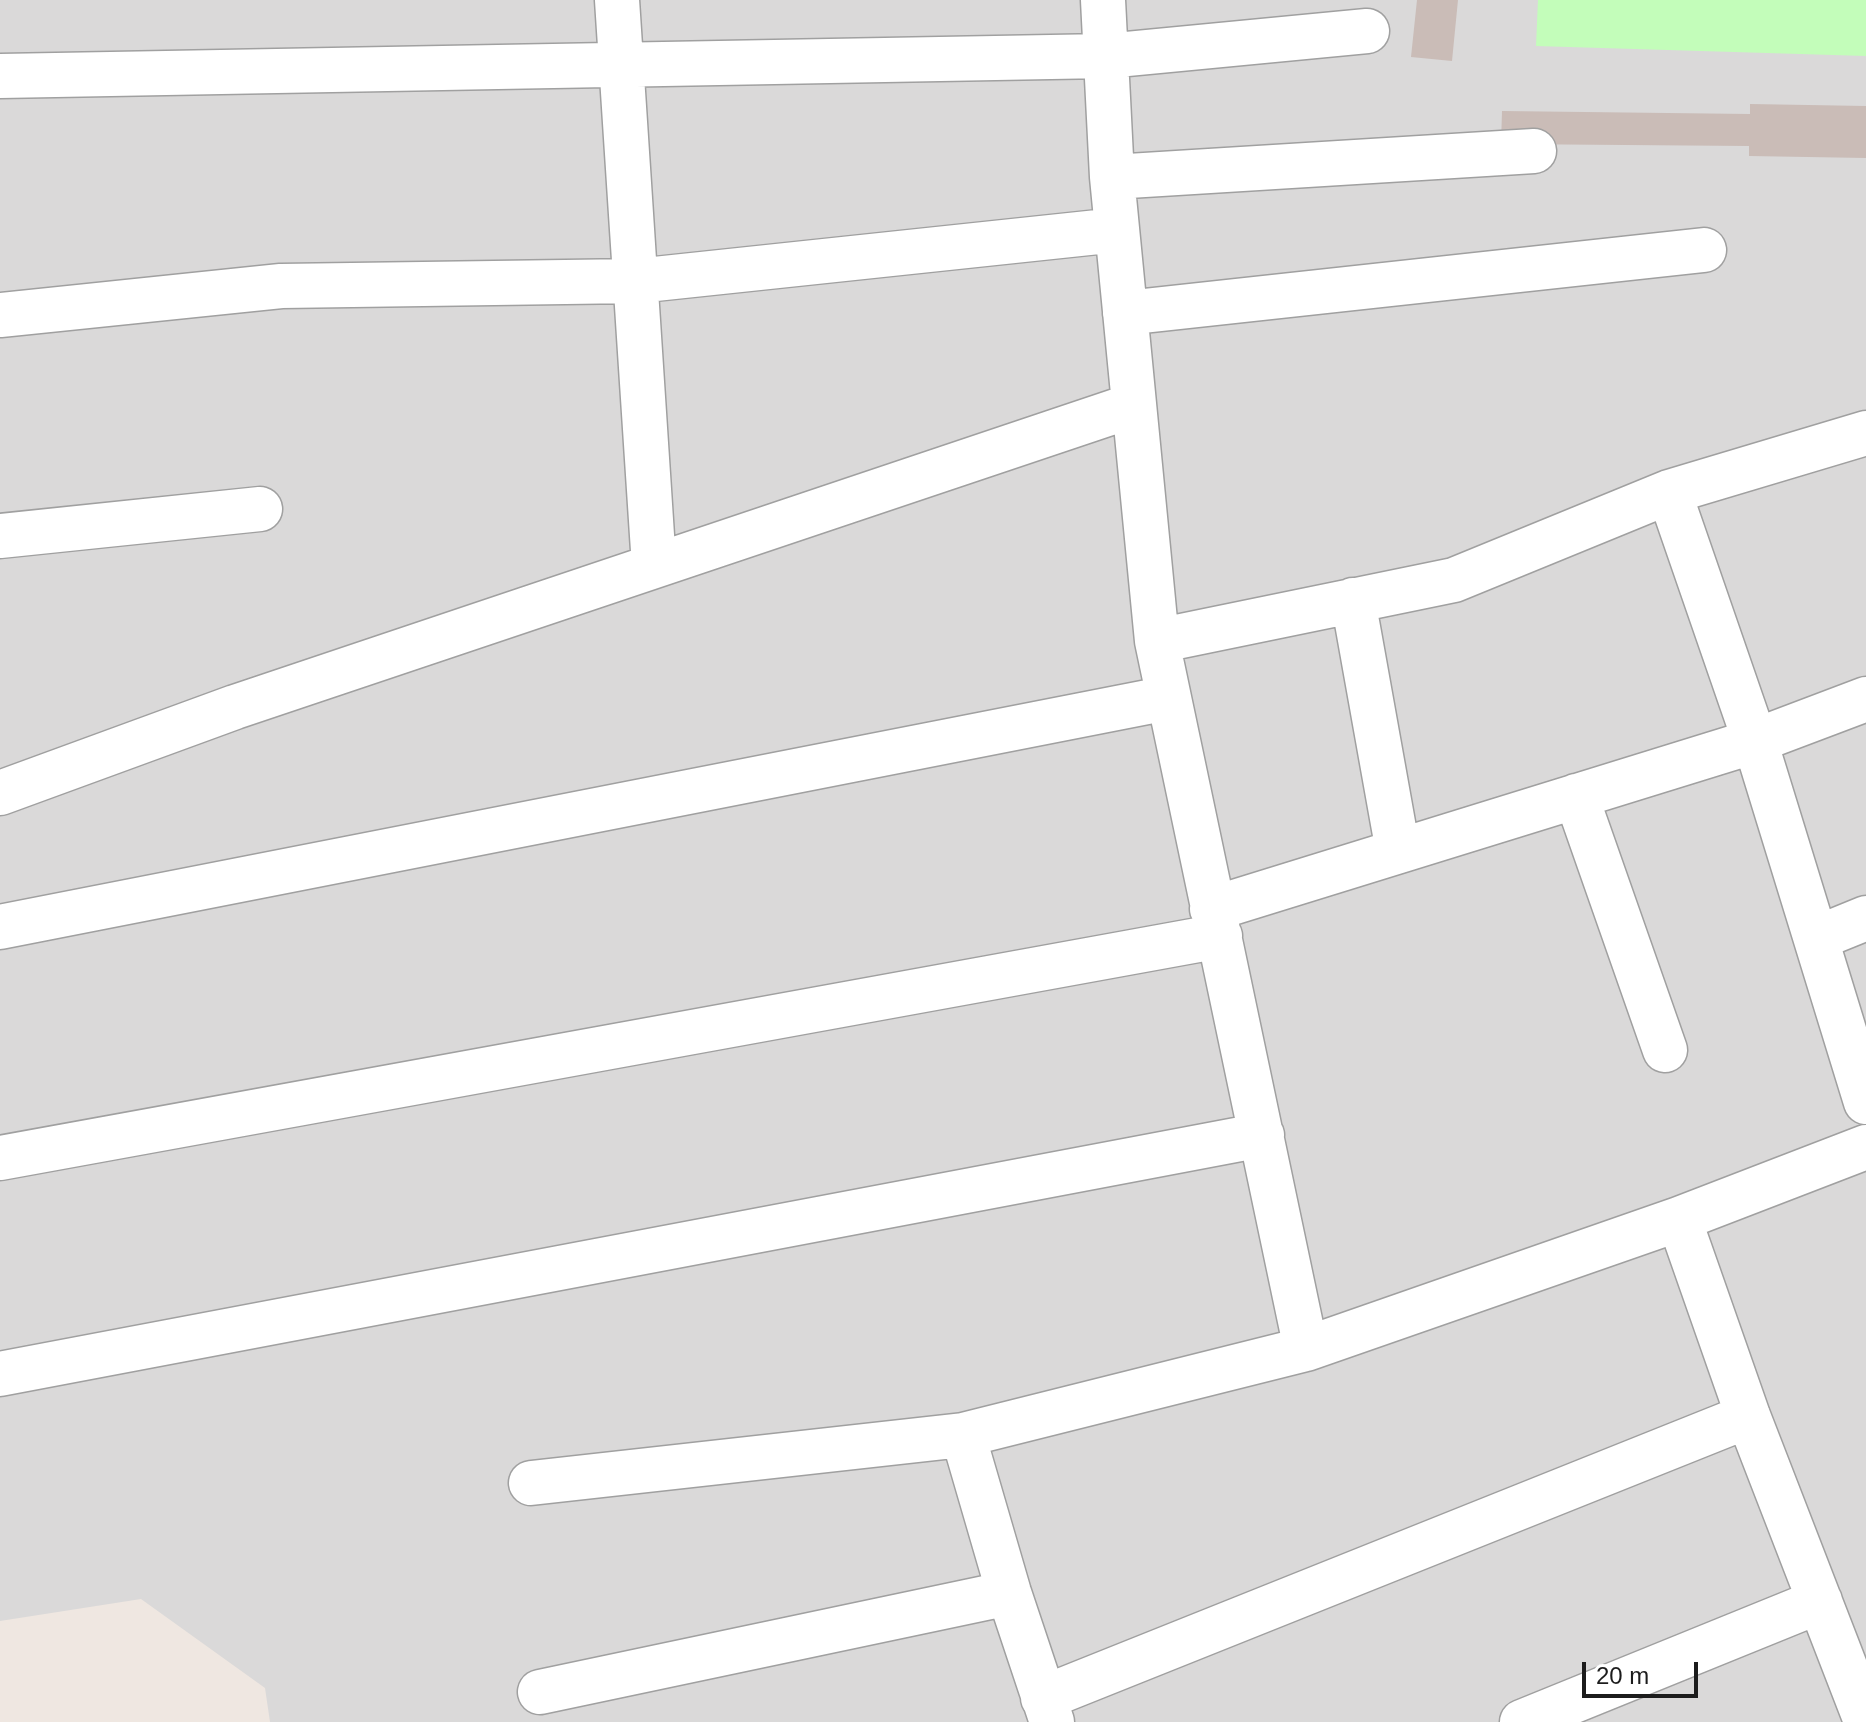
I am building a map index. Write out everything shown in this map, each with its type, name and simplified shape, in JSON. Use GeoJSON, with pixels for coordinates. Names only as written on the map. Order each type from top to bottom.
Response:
{"type":"FeatureCollection","features":[{"type":"Feature","properties":{"kind":"street"},"geometry":{"type":"LineString","coordinates":[[617,0],[654,566]]}},
{"type":"Feature","properties":{"kind":"street"},"geometry":{"type":"LineString","coordinates":[[1103,0],[1112,177],[1157,641],[1306,1349]]}},
{"type":"Feature","properties":{"kind":"street"},"geometry":{"type":"LineString","coordinates":[[0,76],[1106,56],[1367,31]]}},
{"type":"Feature","properties":{"kind":"street"},"geometry":{"type":"LineString","coordinates":[[1112,177],[1534,151]]}},
{"type":"Feature","properties":{"kind":"street"},"geometry":{"type":"LineString","coordinates":[[0,315],[281,286],[636,281],[1117,230]]}},
{"type":"Feature","properties":{"kind":"street"},"geometry":{"type":"LineString","coordinates":[[1125,313],[1704,250]]}},
{"type":"Feature","properties":{"kind":"street"},"geometry":{"type":"LineString","coordinates":[[0,793],[235,707],[1134,405]]}},
{"type":"Feature","properties":{"kind":"street"},"geometry":{"type":"LineString","coordinates":[[1157,641],[1454,580],[1669,492],[1866,433]]}},
{"type":"Feature","properties":{"kind":"street"},"geometry":{"type":"LineString","coordinates":[[1669,492],[1755,741],[1866,1102]]}},
{"type":"Feature","properties":{"kind":"street"},"geometry":{"type":"LineString","coordinates":[[0,536],[260,509]]}},
{"type":"Feature","properties":{"kind":"street"},"geometry":{"type":"LineString","coordinates":[[1353,600],[1398,851]]}},
{"type":"Feature","properties":{"kind":"street"},"geometry":{"type":"LineString","coordinates":[[0,927],[1168,698]]}},
{"type":"Feature","properties":{"kind":"street"},"geometry":{"type":"LineString","coordinates":[[0,1158],[1216,922],[1398,851],[1755,741],[1866,699]]}},
{"type":"Feature","properties":{"kind":"street"},"geometry":{"type":"LineString","coordinates":[[1576,796],[1665,1050]]}},
{"type":"Feature","properties":{"kind":"street"},"geometry":{"type":"LineString","coordinates":[[1817,938],[1866,918]]}},
{"type":"Feature","properties":{"kind":"street"},"geometry":{"type":"LineString","coordinates":[[0,1374],[1262,1135]]}},
{"type":"Feature","properties":{"kind":"street"},"geometry":{"type":"LineString","coordinates":[[531,1483],[963,1435],[1306,1349],[1679,1219],[1866,1147]]}},
{"type":"Feature","properties":{"kind":"street"},"geometry":{"type":"LineString","coordinates":[[1679,1219],[1748,1416],[1866,1721]]}},
{"type":"Feature","properties":{"kind":"street"},"geometry":{"type":"LineString","coordinates":[[963,1435],[1009,1593],[1048,1710],[1748,1416]]}},
{"type":"Feature","properties":{"kind":"street"},"geometry":{"type":"LineString","coordinates":[[540,1692],[1009,1593]]}},
{"type":"Feature","properties":{"kind":"street"},"geometry":{"type":"LineString","coordinates":[[1522,1722],[1820,1601]]}},
{"type":"Feature","properties":{"kind":"shaded area"},"geometry":{"type":"Polygon","coordinates":[[[0,0],[1866,0],[1866,1722],[270,1722],[265,1688],[141,1599],[0,1621],[0,0]]]}},
{"type":"Feature","properties":{"kind":"green space"},"geometry":{"type":"Polygon","coordinates":[[[1538,0],[1866,0],[1866,56],[1536,46],[1538,0]]]}},
{"type":"Feature","properties":{"kind":"building"},"geometry":{"type":"Polygon","coordinates":[[[1417,0],[1458,0],[1452,61],[1411,57],[1417,0]]]}},
{"type":"Feature","properties":{"kind":"building"},"geometry":{"type":"Polygon","coordinates":[[[1750,104],[1866,106],[1866,158],[1749,156],[1749,146],[1501,144],[1502,111],[1750,114],[1750,104]]]}}]}
